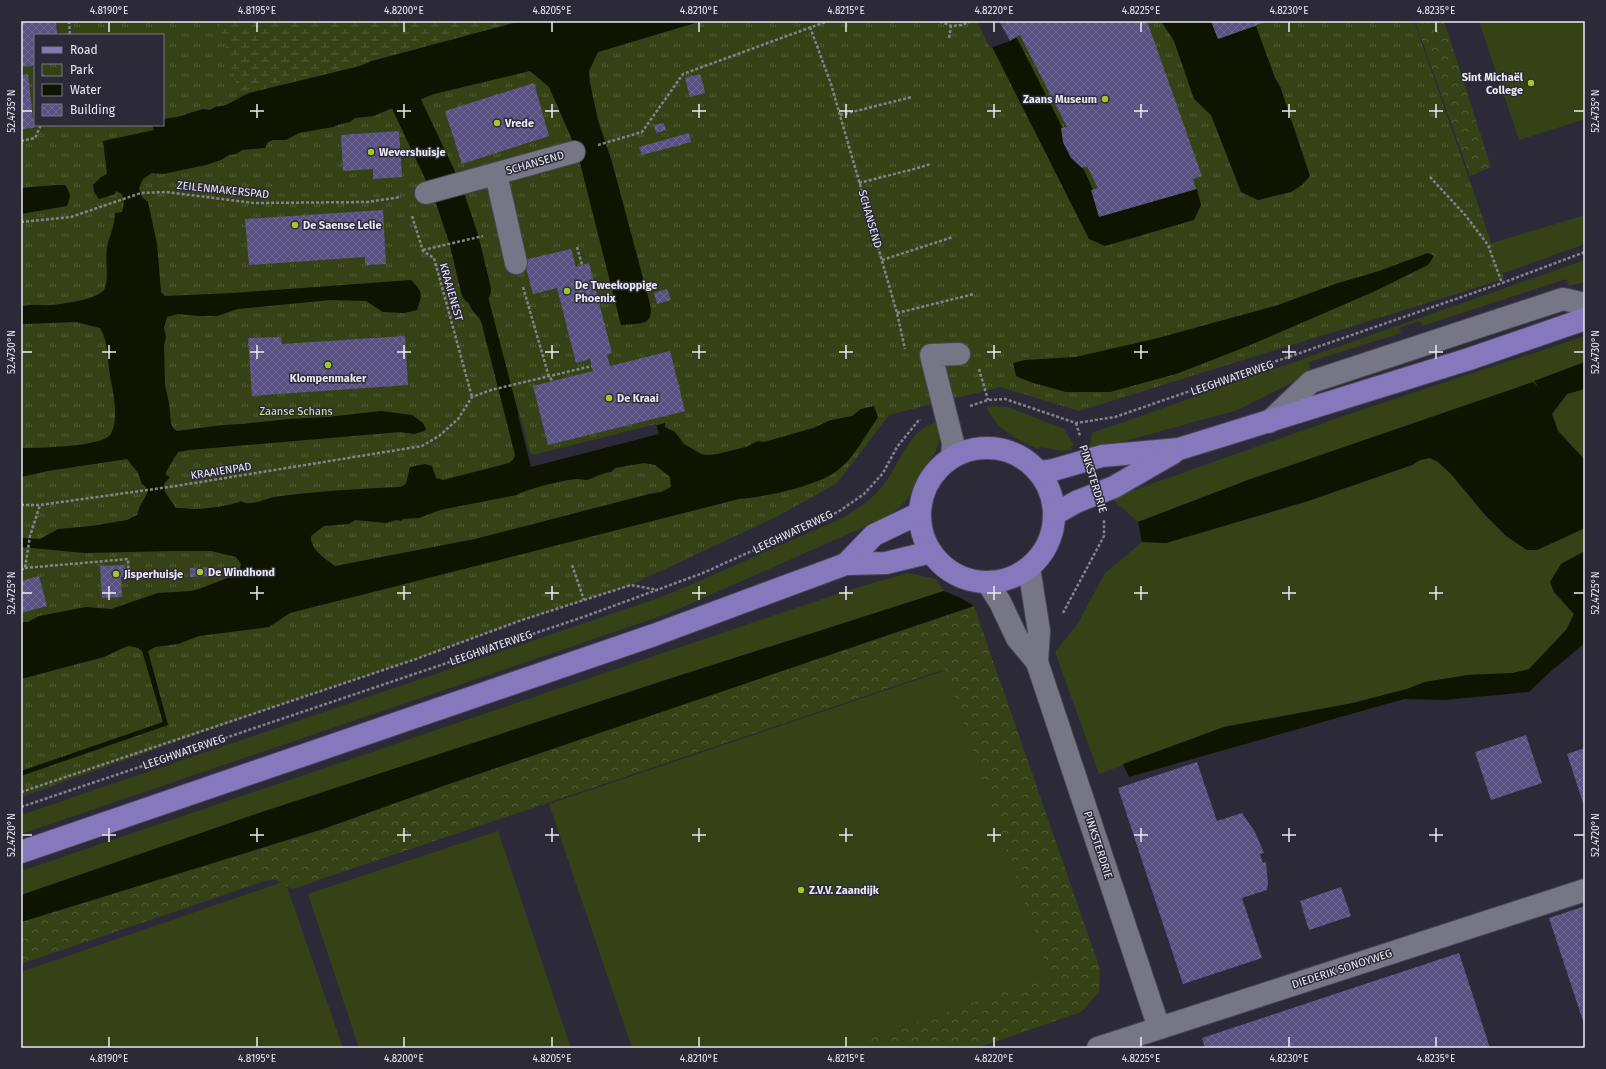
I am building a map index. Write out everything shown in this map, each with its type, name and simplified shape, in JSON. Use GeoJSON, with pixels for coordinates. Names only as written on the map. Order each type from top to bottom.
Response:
{"type":"FeatureCollection","features":[{"type":"Feature","properties":{"kind":"main road"},"geometry":{"type":"LineString","coordinates":[[1040,472],[1053,470],[1102,456],[1179,449],[1469,359],[1585,320]]}},
{"type":"Feature","properties":{"kind":"main road"},"geometry":{"type":"LineString","coordinates":[[991,447],[1009,451],[1026,459],[1040,472],[1048,485],[1053,499],[1055,514],[1052,535],[1043,553],[1029,568],[1009,579],[988,582],[971,580],[955,575],[942,565],[931,552],[924,540],[920,527],[920,513],[924,491],[935,472],[952,457],[971,449],[991,447]]}},
{"type":"Feature","properties":{"kind":"main road"},"geometry":{"type":"LineString","coordinates":[[1055,514],[1076,502],[1098,492],[1114,487],[1179,449]]}},
{"type":"Feature","properties":{"kind":"main road"},"geometry":{"type":"LineString","coordinates":[[846,564],[874,535],[920,513]]}},
{"type":"Feature","properties":{"kind":"main road"},"geometry":{"type":"LineString","coordinates":[[21,852],[654,635],[846,564],[886,563],[931,552]]}},
{"type":"Feature","properties":{"kind":"street","name":"SCHANSEND"},"geometry":{"type":"LineString","coordinates":[[416,195],[574,152]]}},
{"type":"Feature","properties":{"kind":"street"},"geometry":{"type":"LineString","coordinates":[[496,174],[516,263]]}},
{"type":"Feature","properties":{"kind":"street"},"geometry":{"type":"LineString","coordinates":[[1268,422],[1311,382],[1563,299],[1585,304]]}},
{"type":"Feature","properties":{"kind":"street"},"geometry":{"type":"LineString","coordinates":[[952,457],[953,443],[931,355],[959,354]]}},
{"type":"Feature","properties":{"kind":"street","name":"PINKSTERDRIE"},"geometry":{"type":"LineString","coordinates":[[1029,568],[1039,631],[1037,662]]}},
{"type":"Feature","properties":{"kind":"street","name":"PINKSTERDRIE"},"geometry":{"type":"LineString","coordinates":[[988,582],[1000,602],[1017,638],[1037,662],[1159,1028]]}},
{"type":"Feature","properties":{"kind":"street","name":"DIEDERIK SONOYWEG"},"geometry":{"type":"LineString","coordinates":[[1098,1048],[1585,890]]}},
{"type":"Feature","properties":{"kind":"path"},"geometry":{"type":"LineString","coordinates":[[69,21],[70,34]]}},
{"type":"Feature","properties":{"kind":"path"},"geometry":{"type":"LineString","coordinates":[[614,140],[642,132],[683,74],[828,21]]}},
{"type":"Feature","properties":{"kind":"path"},"geometry":{"type":"LineString","coordinates":[[940,21],[951,26],[962,25],[972,21]]}},
{"type":"Feature","properties":{"kind":"path"},"geometry":{"type":"LineString","coordinates":[[949,38],[951,26]]}},
{"type":"Feature","properties":{"kind":"path","name":"SCHANSEND"},"geometry":{"type":"LineString","coordinates":[[810,27],[840,115],[898,313],[907,355]]}},
{"type":"Feature","properties":{"kind":"path"},"geometry":{"type":"LineString","coordinates":[[840,115],[912,98]]}},
{"type":"Feature","properties":{"kind":"path"},"geometry":{"type":"LineString","coordinates":[[21,140],[35,138],[41,126]]}},
{"type":"Feature","properties":{"kind":"path"},"geometry":{"type":"LineString","coordinates":[[859,183],[931,164]]}},
{"type":"Feature","properties":{"kind":"path"},"geometry":{"type":"LineString","coordinates":[[1430,177],[1466,216],[1488,245],[1502,283]]}},
{"type":"Feature","properties":{"kind":"path","name":"ZEILENMAKERSPAD"},"geometry":{"type":"LineString","coordinates":[[21,222],[71,217],[122,198],[141,193],[166,192],[254,203],[368,202],[416,195]]}},
{"type":"Feature","properties":{"kind":"path","name":"KRAAIENEST"},"geometry":{"type":"LineString","coordinates":[[416,195],[423,251],[434,258],[472,397]]}},
{"type":"Feature","properties":{"kind":"path"},"geometry":{"type":"LineString","coordinates":[[423,251],[482,236]]}},
{"type":"Feature","properties":{"kind":"path"},"geometry":{"type":"LineString","coordinates":[[882,260],[953,237]]}},
{"type":"Feature","properties":{"kind":"path"},"geometry":{"type":"LineString","coordinates":[[577,247],[582,265]]}},
{"type":"Feature","properties":{"kind":"path","name":"LEEGHWATERWEG"},"geometry":{"type":"LineString","coordinates":[[978,364],[988,400],[1005,399],[1076,424],[1115,417],[1162,402],[1502,283],[1585,252]]}},
{"type":"Feature","properties":{"kind":"path"},"geometry":{"type":"LineString","coordinates":[[516,263],[549,377],[553,381]]}},
{"type":"Feature","properties":{"kind":"path"},"geometry":{"type":"LineString","coordinates":[[898,313],[974,294]]}},
{"type":"Feature","properties":{"kind":"path"},"geometry":{"type":"LineString","coordinates":[[472,397],[491,390],[592,366]]}},
{"type":"Feature","properties":{"kind":"path","name":"KRAAIENPAD"},"geometry":{"type":"LineString","coordinates":[[21,505],[40,505],[137,492],[422,446],[440,436],[458,419],[472,397]]}},
{"type":"Feature","properties":{"kind":"path","name":"LEEGHWATERWEG"},"geometry":{"type":"LineString","coordinates":[[21,807],[658,591],[710,570],[838,512],[864,494],[883,473],[897,447],[918,421]]}},
{"type":"Feature","properties":{"kind":"path","name":"PINKSTERDRIE"},"geometry":{"type":"LineString","coordinates":[[1076,424],[1087,460]]}},
{"type":"Feature","properties":{"kind":"path","name":"PINKSTERDRIE"},"geometry":{"type":"LineString","coordinates":[[1059,620],[1104,536],[1104,510],[1098,492]]}},
{"type":"Feature","properties":{"kind":"path"},"geometry":{"type":"LineString","coordinates":[[25,568],[30,536],[40,505]]}},
{"type":"Feature","properties":{"kind":"path"},"geometry":{"type":"LineString","coordinates":[[21,570],[25,568],[128,559],[129,579]]}},
{"type":"Feature","properties":{"kind":"path"},"geometry":{"type":"LineString","coordinates":[[572,564],[584,600]]}},
{"type":"Feature","properties":{"kind":"path"},"geometry":{"type":"LineString","coordinates":[[21,792],[416,659],[522,620],[631,585],[658,591]]}},
{"type":"Feature","properties":{"kind":"green space","name":"Zaanse Schans"},"geometry":{"type":"Polygon","coordinates":[[[21,21],[218,21],[253,141],[651,21],[1414,21],[1504,279],[1079,411],[1000,387],[889,415],[837,483],[780,515],[631,585],[522,620],[416,659],[296,699],[21,797],[21,21]]]}},
{"type":"Feature","properties":{"kind":"green space"},"geometry":{"type":"Polygon","coordinates":[[[99,21],[521,21],[372,61],[360,66],[249,93],[239,97],[164,36],[164,34],[99,21]]]}},
{"type":"Feature","properties":{"kind":"green space"},"geometry":{"type":"Polygon","coordinates":[[[1415,21],[1444,21],[1491,167],[1470,176],[1415,21]]]}},
{"type":"Feature","properties":{"kind":"green space","name":"Sint Michaël College"},"geometry":{"type":"Polygon","coordinates":[[[1479,21],[1585,21],[1585,119],[1519,140],[1479,21]]]}},
{"type":"Feature","properties":{"kind":"green space"},"geometry":{"type":"Polygon","coordinates":[[[1585,215],[1585,244],[1501,274],[1489,244],[1585,215]]]}},
{"type":"Feature","properties":{"kind":"green space"},"geometry":{"type":"Polygon","coordinates":[[[1585,260],[1585,282],[1569,286],[1566,279],[1422,326],[1420,321],[1399,328],[1401,333],[1309,362],[1311,373],[1238,410],[1092,450],[1090,447],[1092,433],[1585,260]]]}},
{"type":"Feature","properties":{"kind":"green space"},"geometry":{"type":"Polygon","coordinates":[[[1585,336],[1585,362],[1535,381],[1541,390],[1533,382],[1248,480],[1138,522],[1111,498],[1361,410],[1585,336]]]}},
{"type":"Feature","properties":{"kind":"green space"},"geometry":{"type":"Polygon","coordinates":[[[1585,389],[1585,460],[1558,431],[1552,414],[1567,394],[1585,389]]]}},
{"type":"Feature","properties":{"kind":"green space"},"geometry":{"type":"Polygon","coordinates":[[[987,406],[1008,407],[1064,429],[1074,445],[1071,446],[1072,450],[1063,451],[1039,447],[1038,449],[1023,442],[1002,429],[991,417],[987,406]]]}},
{"type":"Feature","properties":{"kind":"green space"},"geometry":{"type":"Polygon","coordinates":[[[939,421],[941,433],[936,451],[922,471],[912,493],[899,508],[871,524],[667,614],[21,834],[21,815],[658,598],[838,520],[862,506],[872,497],[882,487],[912,439],[928,425],[939,421]]]}},
{"type":"Feature","properties":{"kind":"green space"},"geometry":{"type":"Polygon","coordinates":[[[1430,458],[1438,462],[1451,474],[1486,516],[1506,536],[1527,550],[1537,550],[1585,528],[1585,551],[1561,564],[1554,592],[1574,614],[1566,630],[1530,669],[1513,673],[1468,675],[1425,682],[1407,689],[1353,703],[1224,727],[1099,774],[1055,652],[1078,623],[1105,573],[1142,542],[1166,543],[1308,501],[1412,465],[1420,460],[1430,458]]]}},
{"type":"Feature","properties":{"kind":"green space"},"geometry":{"type":"Polygon","coordinates":[[[908,573],[936,579],[944,591],[262,812],[21,897],[21,871],[849,590],[908,573]]]}},
{"type":"Feature","properties":{"kind":"green space"},"geometry":{"type":"Polygon","coordinates":[[[974,606],[1100,969],[1099,992],[1081,1012],[977,1048],[840,1048],[1050,977],[945,669],[292,889],[275,879],[265,881],[21,964],[21,922],[323,829],[443,786],[974,606]]]}},
{"type":"Feature","properties":{"kind":"green space","name":"Z.V.V. Zaandijk"},"geometry":{"type":"Polygon","coordinates":[[[949,669],[1052,977],[840,1048],[632,1048],[549,804],[949,669]]]}},
{"type":"Feature","properties":{"kind":"green space"},"geometry":{"type":"Polygon","coordinates":[[[498,831],[571,1048],[359,1048],[308,894],[498,831]]]}},
{"type":"Feature","properties":{"kind":"green space"},"geometry":{"type":"Polygon","coordinates":[[[285,881],[343,1048],[21,1048],[21,972],[285,881]]]}},
{"type":"Feature","properties":{"kind":"water"},"geometry":{"type":"Polygon","coordinates":[[[521,21],[702,21],[598,52],[589,71],[598,120],[612,162],[650,304],[650,317],[648,320],[639,324],[621,325],[579,159],[549,87],[530,71],[434,94],[397,109],[390,109],[374,116],[355,118],[350,122],[333,127],[299,133],[286,140],[273,140],[268,142],[265,148],[242,150],[236,154],[229,155],[221,160],[206,165],[163,174],[152,173],[143,179],[139,188],[142,197],[148,202],[157,244],[161,292],[165,296],[233,293],[411,280],[421,294],[417,310],[404,313],[383,312],[366,301],[330,300],[238,309],[217,316],[178,314],[167,317],[164,328],[166,337],[164,345],[165,385],[169,403],[171,424],[177,431],[222,425],[327,417],[381,411],[412,415],[423,423],[426,429],[414,434],[400,432],[178,452],[166,472],[166,475],[170,477],[164,484],[165,492],[176,508],[201,509],[225,506],[241,501],[245,503],[253,503],[274,497],[305,493],[400,487],[406,484],[410,467],[425,464],[432,466],[436,478],[443,480],[509,463],[513,460],[515,455],[481,321],[470,306],[457,252],[475,247],[529,454],[534,457],[665,423],[665,427],[675,432],[684,444],[701,454],[706,455],[746,447],[758,441],[764,442],[813,428],[831,420],[852,416],[861,409],[874,406],[878,417],[855,452],[844,465],[829,476],[805,486],[763,496],[739,499],[290,613],[269,627],[199,636],[178,644],[155,647],[148,651],[168,725],[21,776],[21,771],[163,722],[142,651],[138,648],[129,646],[104,657],[21,679],[21,622],[28,622],[39,616],[86,607],[111,609],[158,593],[191,591],[199,589],[239,573],[241,564],[236,557],[211,551],[85,553],[21,547],[21,538],[40,539],[58,529],[91,526],[127,520],[137,515],[147,494],[146,487],[142,484],[138,473],[127,459],[48,471],[21,477],[21,448],[68,446],[95,442],[104,439],[110,435],[113,429],[115,422],[115,406],[105,339],[100,328],[76,322],[21,324],[21,307],[81,300],[97,295],[105,288],[107,278],[108,244],[115,213],[122,212],[124,203],[122,194],[116,191],[115,194],[99,199],[94,192],[93,185],[101,177],[107,174],[103,141],[154,130],[152,126],[164,126],[164,119],[177,117],[203,109],[210,110],[215,107],[226,105],[249,93],[360,66],[372,61],[521,21]],[[644,463],[615,468],[611,472],[587,480],[577,479],[555,483],[522,492],[517,495],[440,510],[419,518],[403,519],[401,521],[396,520],[386,523],[355,520],[349,524],[324,526],[311,536],[311,541],[319,554],[335,566],[475,539],[661,492],[671,487],[670,477],[655,465],[644,463]]]}},
{"type":"Feature","properties":{"kind":"water"},"geometry":{"type":"Polygon","coordinates":[[[979,21],[1002,21],[1018,40],[1084,170],[1105,215],[1197,189],[1201,205],[1194,220],[1105,246],[1089,239],[979,21]]]}},
{"type":"Feature","properties":{"kind":"water"},"geometry":{"type":"Polygon","coordinates":[[[1161,21],[1211,21],[1218,39],[1256,26],[1275,78],[1280,86],[1310,176],[1302,185],[1291,192],[1258,200],[1241,192],[1211,115],[1194,99],[1174,41],[1161,21]]]}},
{"type":"Feature","properties":{"kind":"water"},"geometry":{"type":"Polygon","coordinates":[[[65,185],[67,188],[70,195],[67,206],[21,214],[21,188],[65,185]]]}},
{"type":"Feature","properties":{"kind":"water"},"geometry":{"type":"Polygon","coordinates":[[[1428,253],[1434,256],[1428,265],[1373,292],[1248,346],[1176,374],[1110,392],[1066,392],[1030,382],[1016,376],[1013,363],[1025,360],[1076,357],[1158,338],[1278,305],[1428,253]]]}},
{"type":"Feature","properties":{"kind":"water"},"geometry":{"type":"Polygon","coordinates":[[[1585,362],[1585,389],[1567,394],[1552,414],[1558,431],[1585,460],[1585,528],[1537,550],[1527,550],[1506,536],[1486,516],[1451,474],[1438,462],[1430,458],[1420,460],[1412,465],[1308,501],[1166,543],[1142,542],[1138,522],[1248,480],[1533,382],[1539,388],[1534,381],[1585,362]]]}},
{"type":"Feature","properties":{"kind":"water"},"geometry":{"type":"Polygon","coordinates":[[[1585,551],[1585,643],[1550,672],[1529,692],[1444,700],[1404,699],[1129,777],[1123,764],[1224,727],[1353,703],[1407,689],[1425,682],[1468,675],[1513,673],[1529,669],[1566,630],[1574,614],[1554,592],[1550,582],[1561,564],[1585,551]]]}},
{"type":"Feature","properties":{"kind":"water"},"geometry":{"type":"Polygon","coordinates":[[[944,591],[961,598],[974,606],[443,786],[323,829],[21,922],[21,895],[262,812],[944,591]]]}},
{"type":"Feature","properties":{"kind":"pier"},"geometry":{"type":"Polygon","coordinates":[[[977,21],[999,21],[1010,41],[990,48],[977,21]]]}},
{"type":"Feature","properties":{"kind":"pier"},"geometry":{"type":"Polygon","coordinates":[[[518,415],[520,415],[530,453],[534,455],[656,424],[659,434],[531,467],[518,415]]]}},
{"type":"Feature","properties":{"kind":"building"},"geometry":{"type":"Polygon","coordinates":[[[21,21],[56,21],[57,34],[34,34],[34,65],[21,67],[21,21]]]}},
{"type":"Feature","properties":{"kind":"building"},"geometry":{"type":"Polygon","coordinates":[[[999,21],[1147,21],[1202,176],[1193,179],[1196,189],[1099,217],[1091,190],[1098,188],[1087,166],[1082,168],[1071,158],[1063,142],[1061,128],[1067,127],[1020,35],[1010,41],[999,21]]]}},
{"type":"Feature","properties":{"kind":"building"},"geometry":{"type":"Polygon","coordinates":[[[1211,21],[1268,21],[1218,39],[1211,21]]]}},
{"type":"Feature","properties":{"kind":"building"},"geometry":{"type":"Polygon","coordinates":[[[28,74],[34,128],[21,129],[21,75],[28,74]]]}},
{"type":"Feature","properties":{"kind":"building"},"geometry":{"type":"Polygon","coordinates":[[[700,74],[705,93],[690,97],[685,78],[700,74]]]}},
{"type":"Feature","properties":{"kind":"building","name":"Vrede"},"geometry":{"type":"Polygon","coordinates":[[[534,83],[549,136],[462,164],[445,111],[534,83]]]}},
{"type":"Feature","properties":{"kind":"building"},"geometry":{"type":"Polygon","coordinates":[[[664,123],[666,130],[656,133],[654,125],[664,123]]]}},
{"type":"Feature","properties":{"kind":"building","name":"Wevershuisje"},"geometry":{"type":"Polygon","coordinates":[[[399,131],[402,177],[373,179],[373,169],[343,171],[341,135],[399,131]]]}},
{"type":"Feature","properties":{"kind":"building"},"geometry":{"type":"Polygon","coordinates":[[[689,133],[691,142],[642,155],[639,147],[689,133]]]}},
{"type":"Feature","properties":{"kind":"building"},"geometry":{"type":"Polygon","coordinates":[[[383,210],[386,264],[365,265],[365,257],[249,265],[245,219],[383,210]]]}},
{"type":"Feature","properties":{"kind":"building","name":"De Kraai"},"geometry":{"type":"Polygon","coordinates":[[[571,249],[576,267],[589,263],[612,353],[607,355],[610,366],[670,351],[685,411],[548,445],[533,386],[593,371],[590,359],[576,363],[557,288],[533,294],[524,260],[571,249]]]}},
{"type":"Feature","properties":{"kind":"building"},"geometry":{"type":"Polygon","coordinates":[[[667,289],[671,300],[657,304],[654,293],[667,289]]]}},
{"type":"Feature","properties":{"kind":"building","name":"Klompenmaker"},"geometry":{"type":"Polygon","coordinates":[[[405,336],[408,385],[252,396],[248,338],[281,337],[282,344],[405,336]]]}},
{"type":"Feature","properties":{"kind":"building"},"geometry":{"type":"Polygon","coordinates":[[[125,565],[126,577],[121,577],[122,597],[102,598],[100,566],[125,565]]]}},
{"type":"Feature","properties":{"kind":"building","name":"De Windhond"},"geometry":{"type":"Polygon","coordinates":[[[210,567],[209,576],[190,577],[190,568],[210,567]]]}},
{"type":"Feature","properties":{"kind":"building"},"geometry":{"type":"Polygon","coordinates":[[[39,576],[47,606],[21,613],[21,581],[39,576]]]}},
{"type":"Feature","properties":{"kind":"building"},"geometry":{"type":"Polygon","coordinates":[[[1526,735],[1542,783],[1491,800],[1475,752],[1526,735]]]}},
{"type":"Feature","properties":{"kind":"building"},"geometry":{"type":"Polygon","coordinates":[[[1585,748],[1585,809],[1567,754],[1585,748]]]}},
{"type":"Feature","properties":{"kind":"building"},"geometry":{"type":"Polygon","coordinates":[[[1197,762],[1217,821],[1242,813],[1255,832],[1264,853],[1260,854],[1263,863],[1266,862],[1268,883],[1267,890],[1242,898],[1262,958],[1183,984],[1118,788],[1197,762]]]}},
{"type":"Feature","properties":{"kind":"building"},"geometry":{"type":"Polygon","coordinates":[[[1341,887],[1351,916],[1309,930],[1300,901],[1341,887]]]}},
{"type":"Feature","properties":{"kind":"building"},"geometry":{"type":"Polygon","coordinates":[[[1585,906],[1585,1027],[1549,918],[1585,906]]]}},
{"type":"Feature","properties":{"kind":"building"},"geometry":{"type":"Polygon","coordinates":[[[1459,953],[1490,1048],[1205,1048],[1202,1038],[1459,953]]]}},
{"type":"Feature","properties":{"kind":"waterway"},"geometry":{"type":"LineString","coordinates":[[407,105],[448,192],[464,240],[476,290]]}},
{"type":"Feature","properties":{"kind":"place","name":"Sint Michaël College"},"geometry":{"type":"Point","coordinates":[1531,83]}},
{"type":"Feature","properties":{"kind":"place","name":"Zaans Museum"},"geometry":{"type":"Point","coordinates":[1105,99]}},
{"type":"Feature","properties":{"kind":"place","name":"Vrede"},"geometry":{"type":"Point","coordinates":[497,123]}},
{"type":"Feature","properties":{"kind":"place","name":"Wevershuisje"},"geometry":{"type":"Point","coordinates":[371,152]}},
{"type":"Feature","properties":{"kind":"place","name":"De Saense Lelie"},"geometry":{"type":"Point","coordinates":[295,225]}},
{"type":"Feature","properties":{"kind":"place","name":"De Tweekoppige Phoenix"},"geometry":{"type":"Point","coordinates":[567,291]}},
{"type":"Feature","properties":{"kind":"place","name":"Klompenmaker"},"geometry":{"type":"Point","coordinates":[328,365]}},
{"type":"Feature","properties":{"kind":"place","name":"De Kraai"},"geometry":{"type":"Point","coordinates":[609,398]}},
{"type":"Feature","properties":{"kind":"place","name":"De Windhond"},"geometry":{"type":"Point","coordinates":[200,572]}},
{"type":"Feature","properties":{"kind":"place","name":"Jisperhuisje"},"geometry":{"type":"Point","coordinates":[116,574]}},
{"type":"Feature","properties":{"kind":"place","name":"Z.V.V. Zaandijk"},"geometry":{"type":"Point","coordinates":[801,890]}}]}
